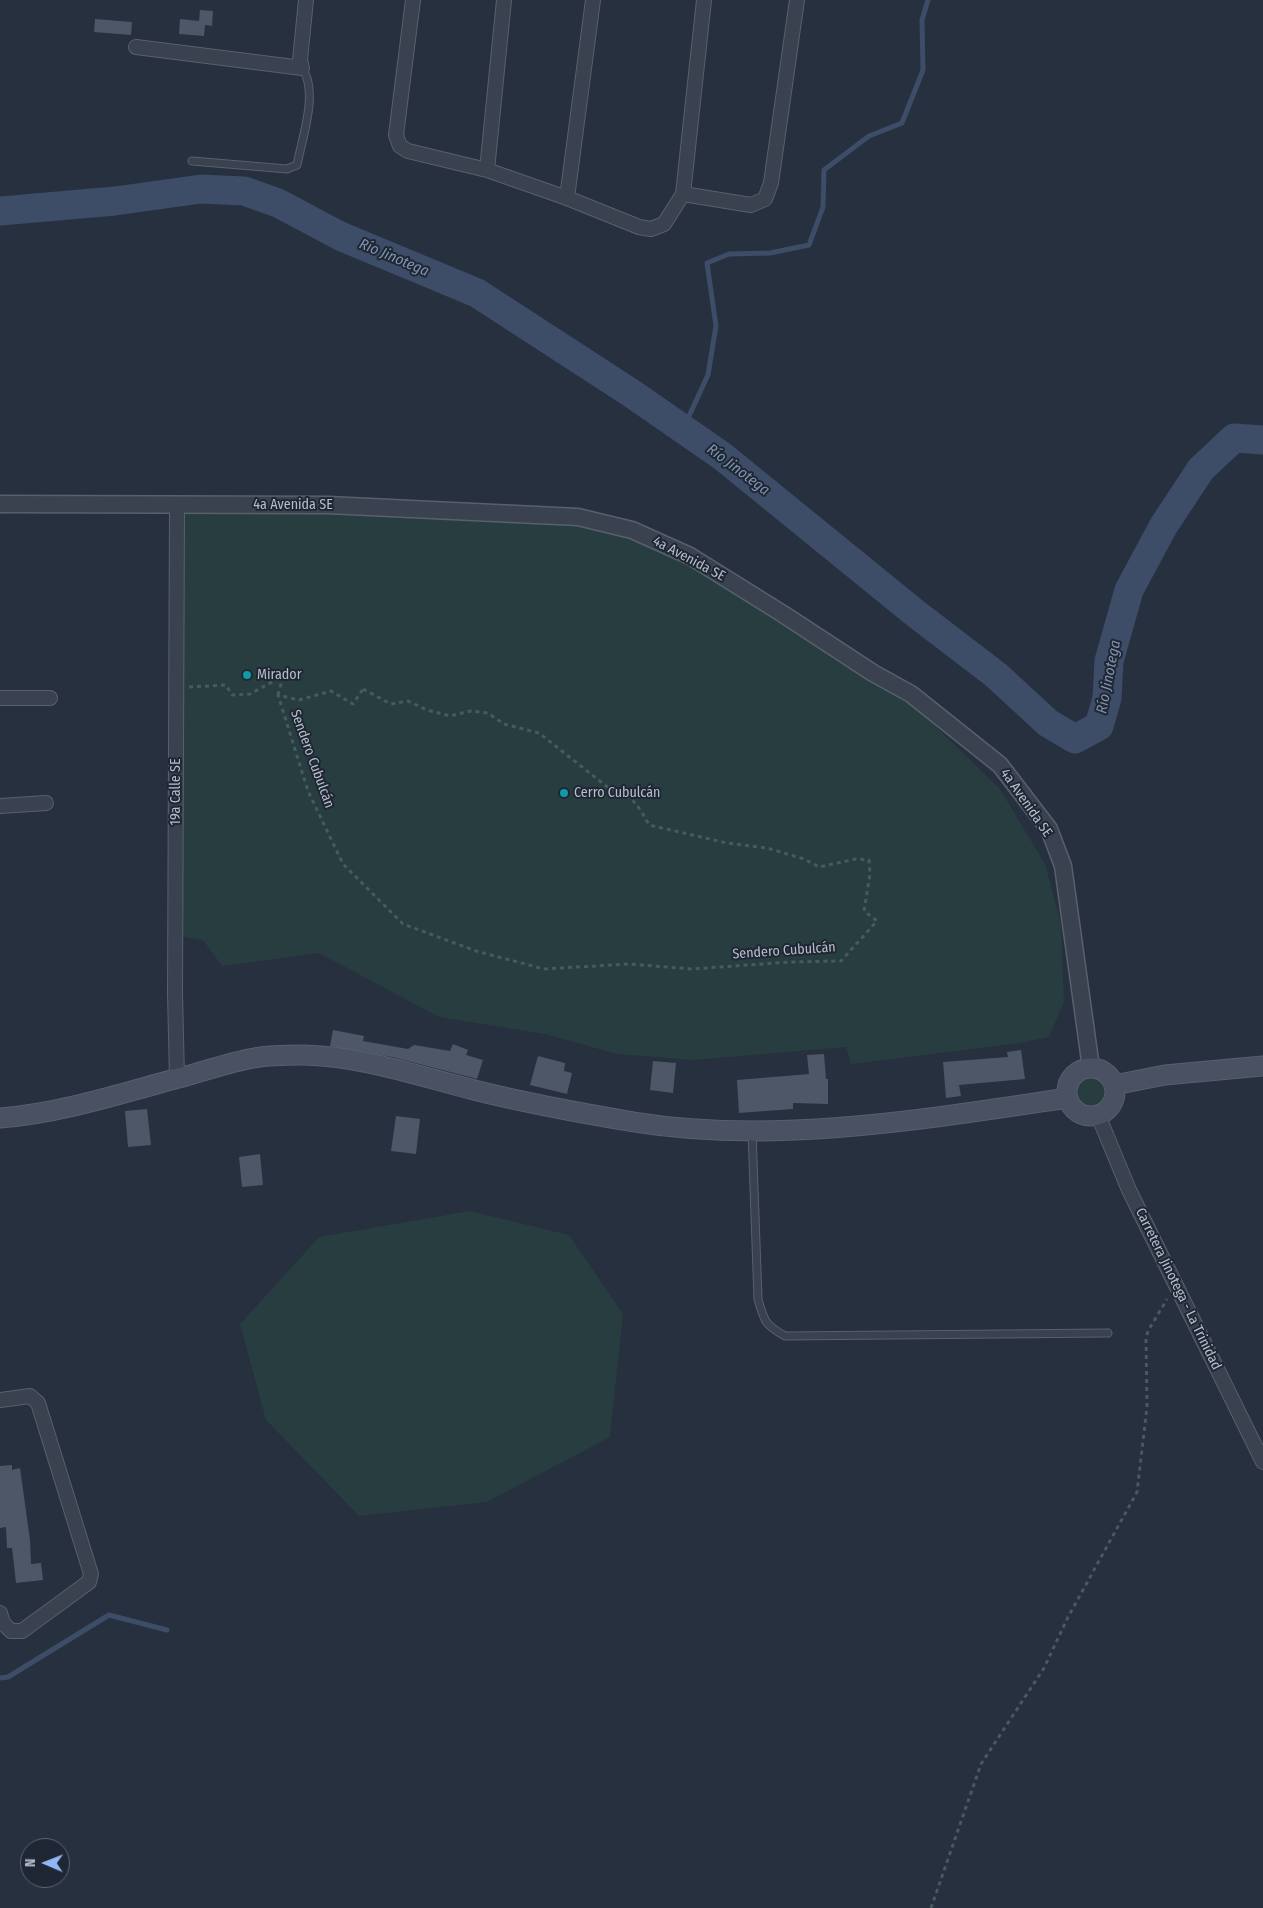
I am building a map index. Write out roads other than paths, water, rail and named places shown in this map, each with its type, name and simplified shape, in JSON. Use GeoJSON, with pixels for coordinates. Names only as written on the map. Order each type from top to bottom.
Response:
{"type":"FeatureCollection","features":[{"type":"Feature","properties":{"kind":"main road"},"geometry":{"type":"LineString","coordinates":[[0,1118],[25,1116],[73,1106],[255,1057],[303,1055],[346,1058],[505,1098],[635,1122],[708,1129],[752,1130],[862,1126],[1068,1098]]}},
{"type":"Feature","properties":{"kind":"main road"},"geometry":{"type":"LineString","coordinates":[[1114,1085],[1164,1075],[1263,1066]]}},
{"type":"Feature","properties":{"kind":"main road"},"geometry":{"type":"LineString","coordinates":[[1091,1068],[1105,1072],[1114,1085],[1115,1091],[1112,1103],[1098,1115],[1090,1116],[1076,1111],[1068,1098],[1068,1084],[1072,1077],[1077,1072],[1091,1068]]}},
{"type":"Feature","properties":{"kind":"street"},"geometry":{"type":"LineString","coordinates":[[136,47],[302,68],[300,60],[306,0]]}},
{"type":"Feature","properties":{"kind":"street"},"geometry":{"type":"LineString","coordinates":[[413,0],[396,135],[400,146],[408,150],[487,170],[651,230],[664,224],[684,194],[704,0]]}},
{"type":"Feature","properties":{"kind":"street"},"geometry":{"type":"LineString","coordinates":[[487,170],[504,0]]}},
{"type":"Feature","properties":{"kind":"street"},"geometry":{"type":"LineString","coordinates":[[567,198],[593,0]]}},
{"type":"Feature","properties":{"kind":"street"},"geometry":{"type":"LineString","coordinates":[[684,194],[751,205],[765,199],[771,183],[797,0]]}},
{"type":"Feature","properties":{"kind":"street","name":"4a Avenida SE"},"geometry":{"type":"LineString","coordinates":[[0,504],[328,505],[578,516],[632,530],[690,556],[873,673],[911,694],[1000,765],[1049,830],[1063,866],[1091,1068]]}},
{"type":"Feature","properties":{"kind":"street","name":"19a Calle SE"},"geometry":{"type":"LineString","coordinates":[[177,505],[175,993],[178,1078]]}},
{"type":"Feature","properties":{"kind":"street"},"geometry":{"type":"LineString","coordinates":[[0,698],[50,698]]}},
{"type":"Feature","properties":{"kind":"street"},"geometry":{"type":"LineString","coordinates":[[0,806],[46,803]]}},
{"type":"Feature","properties":{"kind":"street","name":"Carretera Jinotega - La Trinidad"},"geometry":{"type":"LineString","coordinates":[[1098,1115],[1129,1190],[1263,1462]]}},
{"type":"Feature","properties":{"kind":"street"},"geometry":{"type":"LineString","coordinates":[[0,1400],[30,1396],[38,1403],[91,1574],[89,1582],[22,1630],[11,1631],[3,1623],[0,1613]]}},
{"type":"Feature","properties":{"kind":"lane"},"geometry":{"type":"LineString","coordinates":[[192,161],[286,169],[297,165],[309,104],[309,83],[302,68]]}},
{"type":"Feature","properties":{"kind":"lane"},"geometry":{"type":"LineString","coordinates":[[752,1130],[758,1299],[762,1314],[770,1328],[785,1336],[1108,1332]]}},
{"type":"Feature","properties":{"kind":"waterway"},"geometry":{"type":"LineString","coordinates":[[683,429],[708,375],[716,326],[707,263],[729,254],[770,253],[809,245],[823,207],[824,170],[869,136],[902,123],[923,70],[922,20],[928,0]]}},
{"type":"Feature","properties":{"kind":"waterway","name":"Río Jinotega"},"geometry":{"type":"LineString","coordinates":[[0,211],[115,201],[201,189],[244,191],[278,203],[340,236],[477,293],[631,393],[722,456],[915,613],[996,675],[1048,723],[1075,739],[1099,726],[1107,698],[1109,661],[1129,590],[1164,525],[1201,469],[1234,438],[1263,440]]}},
{"type":"Feature","properties":{"kind":"waterway"},"geometry":{"type":"LineString","coordinates":[[0,1678],[8,1677],[109,1615],[167,1630]]}},
{"type":"Feature","properties":{"kind":"place","name":"Mirador"},"geometry":{"type":"Point","coordinates":[247,675]}},
{"type":"Feature","properties":{"kind":"place","name":"Cerro Cubulcán"},"geometry":{"type":"Point","coordinates":[564,793]}}]}
